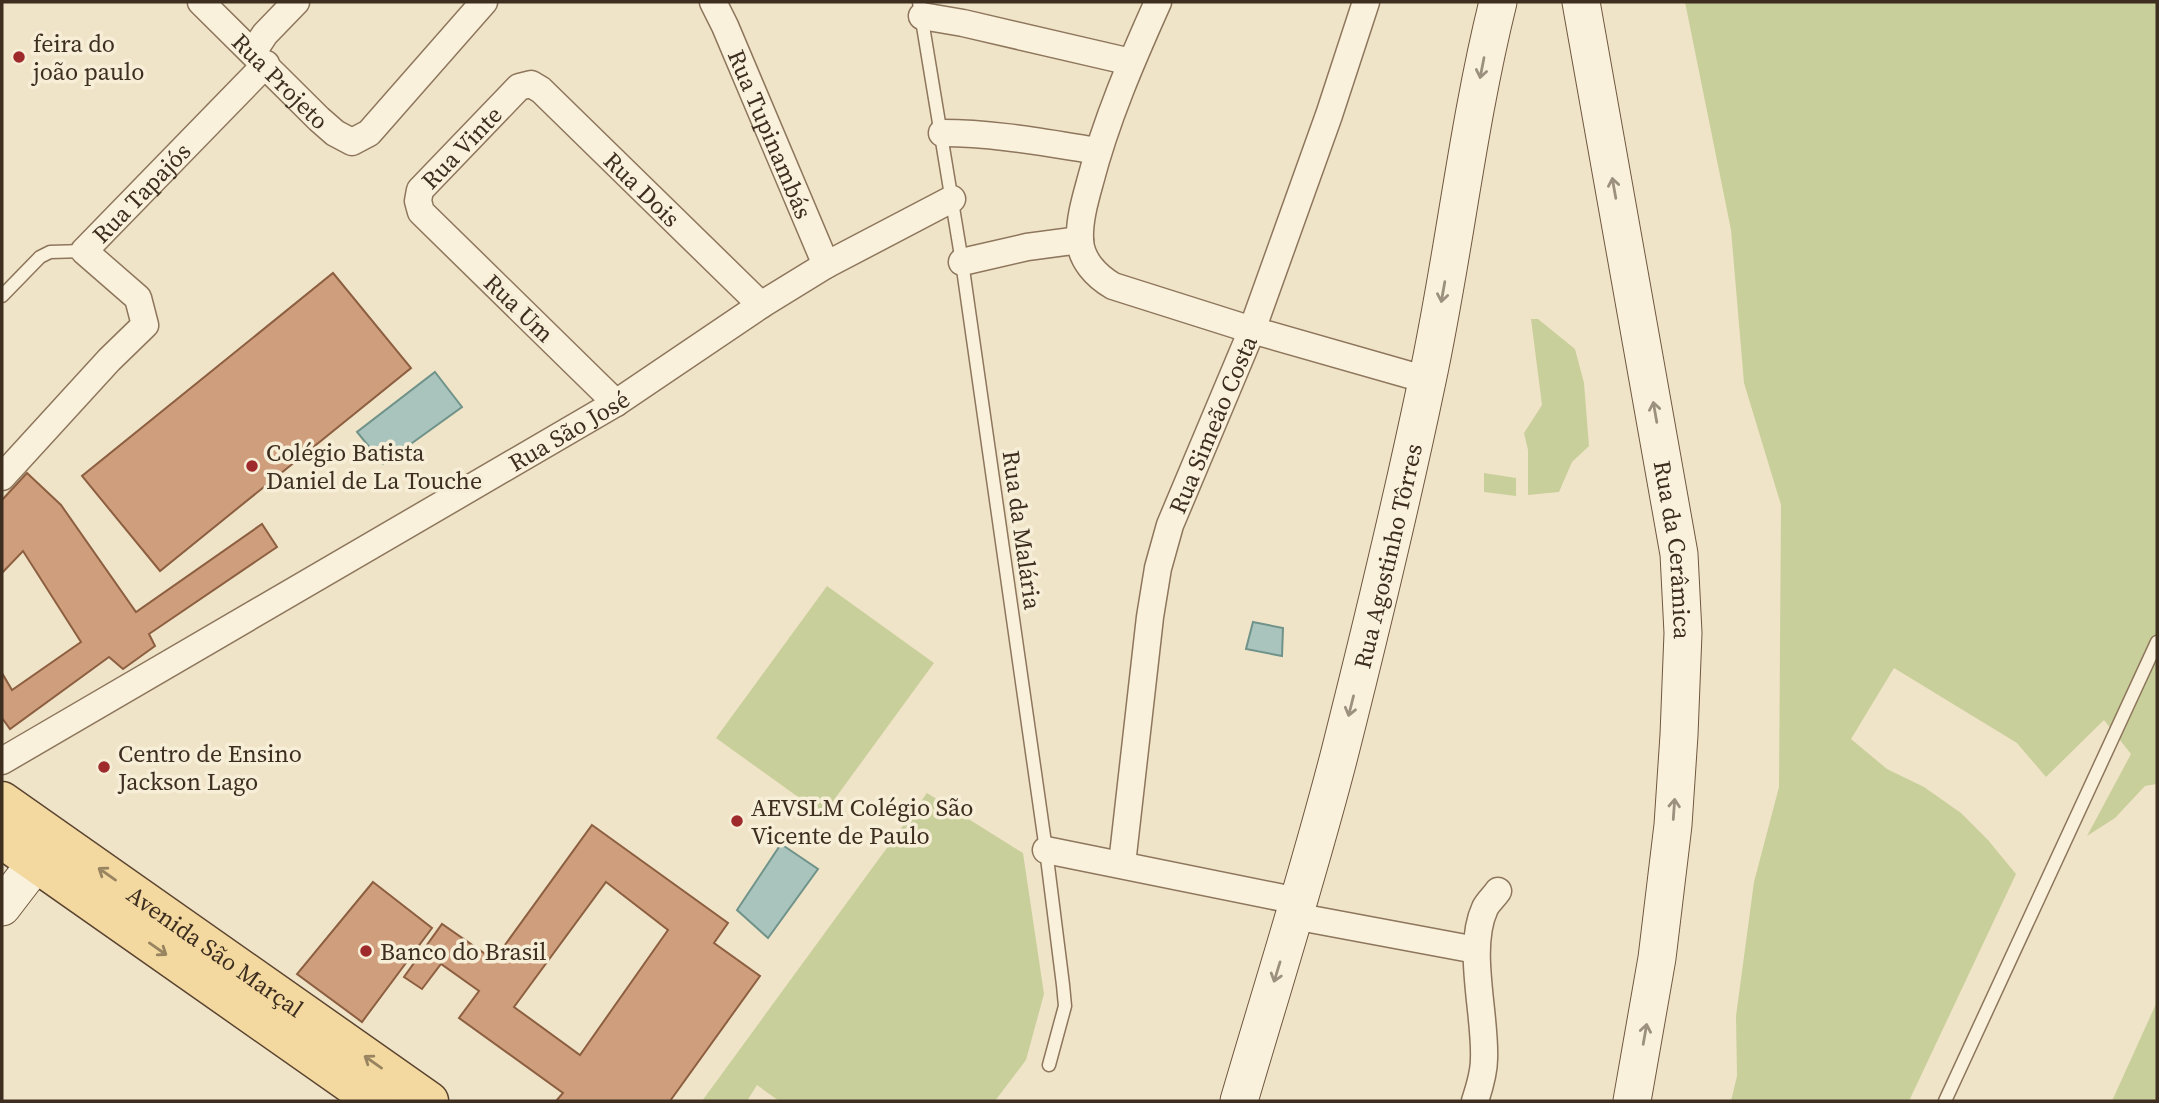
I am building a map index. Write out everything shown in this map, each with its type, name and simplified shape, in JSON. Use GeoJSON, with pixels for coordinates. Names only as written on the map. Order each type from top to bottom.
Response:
{"type":"FeatureCollection","features":[{"type":"Feature","properties":{"kind":"main road","name":"Avenida São Marçal"},"geometry":{"type":"LineString","coordinates":[[2,801],[429,1101]]}},
{"type":"Feature","properties":{"kind":"main road","name":"Avenida São Marçal"},"geometry":{"type":"LineString","coordinates":[[2,839],[374,1101]]}},
{"type":"Feature","properties":{"kind":"street","name":"Rua Projeto"},"geometry":{"type":"LineString","coordinates":[[201,2],[335,133],[352,142],[369,133],[484,2]]}},
{"type":"Feature","properties":{"kind":"street","name":"Rua Tapajós"},"geometry":{"type":"LineString","coordinates":[[2,477],[109,360],[145,325],[138,298],[84,251],[259,58],[265,34],[296,2]]}},
{"type":"Feature","properties":{"kind":"street","name":"Rua Tupinambás"},"geometry":{"type":"LineString","coordinates":[[713,2],[826,265]]}},
{"type":"Feature","properties":{"kind":"street"},"geometry":{"type":"LineString","coordinates":[[1158,2],[1131,62],[1098,151],[1083,209],[1080,240],[1090,266],[1099,277],[1113,286],[1252,330],[1427,380]]}},
{"type":"Feature","properties":{"kind":"street","name":"Rua Simeão Costa"},"geometry":{"type":"LineString","coordinates":[[1122,864],[1150,618],[1158,568],[1170,525],[1252,330],[1329,115],[1366,2]]}},
{"type":"Feature","properties":{"kind":"street","name":"Rua Agostinho Tôrres"},"geometry":{"type":"LineString","coordinates":[[1239,1101],[1339,754],[1427,380],[1483,63],[1498,2]]}},
{"type":"Feature","properties":{"kind":"street","name":"Rua da Cerâmica"},"geometry":{"type":"LineString","coordinates":[[1581,2],[1679,554],[1683,633],[1672,825],[1657,958],[1632,1101]]}},
{"type":"Feature","properties":{"kind":"street"},"geometry":{"type":"LineString","coordinates":[[921,9],[963,23],[1131,62]]}},
{"type":"Feature","properties":{"kind":"street","name":"Rua Dois"},"geometry":{"type":"LineString","coordinates":[[519,87],[531,85],[541,90],[761,306]]}},
{"type":"Feature","properties":{"kind":"street","name":"Rua Vinte"},"geometry":{"type":"LineString","coordinates":[[421,212],[418,201],[420,190],[519,87]]}},
{"type":"Feature","properties":{"kind":"street"},"geometry":{"type":"LineString","coordinates":[[942,133],[1009,136],[1098,151]]}},
{"type":"Feature","properties":{"kind":"street","name":"Rua São José"},"geometry":{"type":"LineString","coordinates":[[2,761],[616,404],[826,265],[952,200]]}},
{"type":"Feature","properties":{"kind":"street","name":"Rua Um"},"geometry":{"type":"LineString","coordinates":[[421,212],[616,404]]}},
{"type":"Feature","properties":{"kind":"street"},"geometry":{"type":"LineString","coordinates":[[962,262],[1027,247],[1080,240]]}},
{"type":"Feature","properties":{"kind":"street"},"geometry":{"type":"LineString","coordinates":[[1046,850],[1122,864],[1296,909],[1476,950]]}},
{"type":"Feature","properties":{"kind":"street"},"geometry":{"type":"LineString","coordinates":[[2,907],[35,864]]}},
{"type":"Feature","properties":{"kind":"street"},"geometry":{"type":"LineString","coordinates":[[1475,1101],[1485,1062],[1476,950],[1483,912],[1498,891]]}},
{"type":"Feature","properties":{"kind":"lane","name":"Rua da Malária"},"geometry":{"type":"LineString","coordinates":[[921,9],[962,262],[1046,850],[1065,1006],[1049,1065]]}},
{"type":"Feature","properties":{"kind":"lane"},"geometry":{"type":"LineString","coordinates":[[2,296],[40,257],[50,252],[84,251]]}},
{"type":"Feature","properties":{"kind":"lane"},"geometry":{"type":"LineString","coordinates":[[1945,1101],[2157,642]]}},
{"type":"Feature","properties":{"kind":"green space"},"geometry":{"type":"Polygon","coordinates":[[[1685,2],[2157,2],[2157,784],[2145,786],[2115,818],[2087,836],[2131,754],[2104,720],[2046,777],[2017,743],[1894,668],[1851,739],[1887,769],[1924,787],[1961,813],[2016,874],[1909,1101],[1731,1101],[1737,1076],[1736,1016],[1754,882],[1779,787],[1781,505],[1744,383],[1731,230],[1685,2]]]}},
{"type":"Feature","properties":{"kind":"green space"},"geometry":{"type":"Polygon","coordinates":[[[1531,319],[1538,319],[1575,349],[1584,383],[1589,446],[1572,462],[1559,492],[1528,495],[1528,450],[1524,433],[1542,405],[1531,319]]]}},
{"type":"Feature","properties":{"kind":"green space"},"geometry":{"type":"Polygon","coordinates":[[[1484,473],[1516,478],[1516,496],[1484,492],[1484,473]]]}},
{"type":"Feature","properties":{"kind":"green space"},"geometry":{"type":"Polygon","coordinates":[[[827,586],[934,663],[823,815],[716,738],[827,586]]]}},
{"type":"Feature","properties":{"kind":"green space"},"geometry":{"type":"Polygon","coordinates":[[[927,793],[1023,853],[1044,994],[1026,1060],[995,1101],[779,1101],[757,1085],[747,1101],[702,1101],[927,793]]]}},
{"type":"Feature","properties":{"kind":"green space"},"geometry":{"type":"Polygon","coordinates":[[[2157,1002],[2157,1101],[2112,1101],[2156,1004],[2157,1002]]]}},
{"type":"Feature","properties":{"kind":"water"},"geometry":{"type":"Polygon","coordinates":[[[435,372],[462,407],[383,464],[357,432],[435,372]]]}},
{"type":"Feature","properties":{"kind":"water"},"geometry":{"type":"Polygon","coordinates":[[[1253,622],[1283,628],[1282,656],[1246,649],[1253,622]]]}},
{"type":"Feature","properties":{"kind":"water"},"geometry":{"type":"Polygon","coordinates":[[[781,844],[818,869],[768,938],[737,910],[781,844]]]}},
{"type":"Feature","properties":{"kind":"building"},"geometry":{"type":"Polygon","coordinates":[[[333,273],[411,368],[160,571],[82,476],[333,273]]]}},
{"type":"Feature","properties":{"kind":"building"},"geometry":{"type":"Polygon","coordinates":[[[27,473],[61,505],[136,612],[262,524],[277,547],[149,634],[155,646],[123,669],[109,657],[10,729],[2,718],[2,673],[12,690],[81,642],[23,551],[2,573],[2,500],[27,473]]]}},
{"type":"Feature","properties":{"kind":"building"},"geometry":{"type":"Polygon","coordinates":[[[592,825],[728,923],[714,943],[760,976],[670,1101],[556,1101],[563,1093],[459,1018],[479,991],[441,964],[422,989],[404,977],[442,924],[494,960],[592,825]],[[606,882],[514,1007],[580,1055],[668,930],[606,882]]]}},
{"type":"Feature","properties":{"kind":"building","name":"Banco do Brasil"},"geometry":{"type":"Polygon","coordinates":[[[373,882],[432,928],[362,1022],[297,974],[373,882]]]}},
{"type":"Feature","properties":{"kind":"place","name":"feira do joão paulo"},"geometry":{"type":"Point","coordinates":[19,57]}},
{"type":"Feature","properties":{"kind":"place","name":"Colégio Batista Daniel de La Touche"},"geometry":{"type":"Point","coordinates":[252,466]}},
{"type":"Feature","properties":{"kind":"place","name":"Centro de Ensino Jackson Lago"},"geometry":{"type":"Point","coordinates":[104,767]}},
{"type":"Feature","properties":{"kind":"place","name":"AEVSLM Colégio São Vicente de Paulo"},"geometry":{"type":"Point","coordinates":[737,821]}},
{"type":"Feature","properties":{"kind":"place","name":"Banco do Brasil"},"geometry":{"type":"Point","coordinates":[366,951]}}]}
